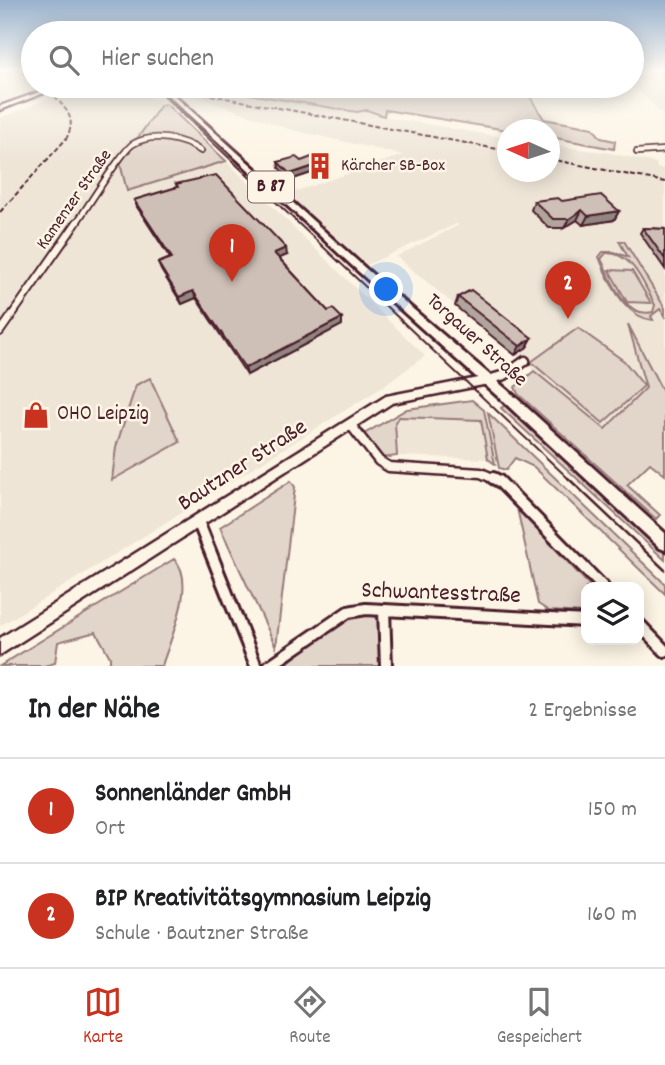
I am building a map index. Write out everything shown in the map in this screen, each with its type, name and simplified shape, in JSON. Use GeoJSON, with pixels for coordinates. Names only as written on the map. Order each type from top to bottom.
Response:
{"type":"FeatureCollection","features":[{"type":"Feature","properties":{"kind":"main road","name":"Torgauer Straße"},"geometry":{"type":"LineString","coordinates":[[178,101],[665,543]]}},
{"type":"Feature","properties":{"kind":"main road","name":"Bautzner Straße"},"geometry":{"type":"LineString","coordinates":[[0,647],[397,396],[457,388],[488,380]]}},
{"type":"Feature","properties":{"kind":"street","name":"Kamenzer Straße"},"geometry":{"type":"LineString","coordinates":[[0,332],[131,145],[150,140],[175,139],[201,151]]}},
{"type":"Feature","properties":{"kind":"street"},"geometry":{"type":"LineString","coordinates":[[637,152],[665,150]]}},
{"type":"Feature","properties":{"kind":"street","name":"Bautzner Straße"},"geometry":{"type":"LineString","coordinates":[[488,380],[505,375],[525,361]]}},
{"type":"Feature","properties":{"kind":"street"},"geometry":{"type":"LineString","coordinates":[[350,424],[379,461],[389,467],[481,473],[499,481],[598,582]]}},
{"type":"Feature","properties":{"kind":"street"},"geometry":{"type":"LineString","coordinates":[[198,521],[256,666]]}},
{"type":"Feature","properties":{"kind":"street","name":"Schwantesstraße"},"geometry":{"type":"LineString","coordinates":[[269,666],[348,612],[366,609],[581,621]]}},
{"type":"Feature","properties":{"kind":"street"},"geometry":{"type":"LineString","coordinates":[[384,610],[386,666]]}},
{"type":"Feature","properties":{"kind":"street"},"geometry":{"type":"LineString","coordinates":[[644,629],[665,651]]}},
{"type":"Feature","properties":{"kind":"shaded area"},"geometry":{"type":"Polygon","coordinates":[[[43,101],[158,101],[161,105],[120,163],[127,191],[226,161],[425,356],[381,388],[0,626],[0,118],[43,101]]]}},
{"type":"Feature","properties":{"kind":"shaded area"},"geometry":{"type":"Polygon","coordinates":[[[209,101],[321,101],[385,110],[384,116],[392,118],[497,136],[497,182],[560,182],[560,146],[656,163],[657,168],[665,169],[665,396],[629,329],[646,388],[605,430],[398,258],[397,256],[459,225],[456,224],[367,265],[288,194],[403,155],[289,129],[209,101]]]}},
{"type":"Feature","properties":{"kind":"shaded area"},"geometry":{"type":"Polygon","coordinates":[[[291,101],[533,101],[544,119],[497,119],[497,128],[385,110],[384,116],[367,110],[357,112],[291,101]]]}},
{"type":"Feature","properties":{"kind":"shaded area"},"geometry":{"type":"Polygon","coordinates":[[[649,101],[665,101],[665,117],[649,101]]]}},
{"type":"Feature","properties":{"kind":"shaded area"},"geometry":{"type":"Polygon","coordinates":[[[166,104],[226,161],[127,191],[120,163],[161,105],[166,104]]]}},
{"type":"Feature","properties":{"kind":"shaded area"},"geometry":{"type":"Polygon","coordinates":[[[560,122],[593,128],[601,138],[615,141],[614,149],[560,139],[560,122]]]}},
{"type":"Feature","properties":{"kind":"shaded area"},"geometry":{"type":"Polygon","coordinates":[[[619,241],[624,241],[665,308],[665,317],[660,309],[651,316],[653,320],[643,318],[626,306],[607,277],[599,257],[603,252],[614,252],[628,257],[619,241]],[[606,253],[601,259],[620,296],[634,310],[653,312],[655,305],[642,279],[624,258],[606,253]]]}},
{"type":"Feature","properties":{"kind":"shaded area"},"geometry":{"type":"Polygon","coordinates":[[[609,270],[632,271],[651,303],[627,302],[609,270]]]}},
{"type":"Feature","properties":{"kind":"shaded area"},"geometry":{"type":"Polygon","coordinates":[[[628,324],[665,396],[665,475],[650,463],[627,485],[660,515],[656,519],[518,394],[515,387],[534,371],[605,429],[646,388],[628,324]]]}},
{"type":"Feature","properties":{"kind":"shaded area"},"geometry":{"type":"Polygon","coordinates":[[[578,328],[624,361],[644,386],[603,423],[531,362],[578,328]]]}},
{"type":"Feature","properties":{"kind":"shaded area"},"geometry":{"type":"Polygon","coordinates":[[[150,378],[180,442],[112,480],[116,447],[136,385],[150,378]]]}},
{"type":"Feature","properties":{"kind":"shaded area"},"geometry":{"type":"Polygon","coordinates":[[[472,400],[484,410],[495,464],[488,459],[481,420],[399,417],[395,422],[397,456],[383,458],[364,434],[407,409],[472,400]]]}},
{"type":"Feature","properties":{"kind":"shaded area"},"geometry":{"type":"Polygon","coordinates":[[[506,404],[665,550],[665,560],[501,408],[506,404]]]}},
{"type":"Feature","properties":{"kind":"shaded area"},"geometry":{"type":"Polygon","coordinates":[[[488,413],[665,584],[665,594],[534,467],[515,458],[506,470],[499,468],[488,413]]]}},
{"type":"Feature","properties":{"kind":"shaded area"},"geometry":{"type":"Polygon","coordinates":[[[399,417],[481,420],[489,457],[397,456],[395,422],[399,417]]]}},
{"type":"Feature","properties":{"kind":"shaded area"},"geometry":{"type":"Polygon","coordinates":[[[291,481],[295,487],[276,647],[220,527],[291,481]]]}},
{"type":"Feature","properties":{"kind":"shaded area"},"geometry":{"type":"Polygon","coordinates":[[[517,508],[586,582],[581,582],[581,613],[549,611],[538,604],[517,508]]]}},
{"type":"Feature","properties":{"kind":"shaded area"},"geometry":{"type":"Polygon","coordinates":[[[174,559],[181,569],[183,595],[162,666],[110,666],[110,657],[96,632],[58,642],[55,663],[44,666],[0,666],[174,559]]]}},
{"type":"Feature","properties":{"kind":"shaded area"},"geometry":{"type":"Polygon","coordinates":[[[362,613],[374,614],[380,623],[381,666],[284,666],[333,625],[362,613]]]}},
{"type":"Feature","properties":{"kind":"building"},"geometry":{"type":"Polygon","coordinates":[[[317,155],[326,162],[290,174],[278,162],[296,157],[301,161],[317,155]]]}},
{"type":"Feature","properties":{"kind":"building"},"geometry":{"type":"Polygon","coordinates":[[[216,175],[286,248],[274,253],[328,311],[333,309],[342,318],[245,368],[193,291],[179,297],[158,263],[172,258],[134,200],[178,187],[176,184],[216,175]]]}},
{"type":"Feature","properties":{"kind":"building"},"geometry":{"type":"Polygon","coordinates":[[[601,195],[619,211],[588,216],[582,210],[569,219],[553,219],[534,201],[558,198],[562,201],[601,195]]]}},
{"type":"Feature","properties":{"kind":"building"},"geometry":{"type":"Polygon","coordinates":[[[643,228],[665,229],[665,259],[643,228]]]}},
{"type":"Feature","properties":{"kind":"building"},"geometry":{"type":"Polygon","coordinates":[[[471,290],[532,338],[520,346],[458,297],[471,290]]]}},
{"type":"Feature","properties":{"kind":"tram line"},"geometry":{"type":"LineString","coordinates":[[169,101],[570,480]]}},
{"type":"Feature","properties":{"kind":"tram line"},"geometry":{"type":"LineString","coordinates":[[568,478],[665,570]]}},
{"type":"Feature","properties":{"kind":"railway"},"geometry":{"type":"LineString","coordinates":[[0,212],[66,139],[71,125],[70,119],[58,101]]}},
{"type":"Feature","properties":{"kind":"railway"},"geometry":{"type":"LineString","coordinates":[[242,101],[497,149]]}},
{"type":"Feature","properties":{"kind":"railway"},"geometry":{"type":"LineString","coordinates":[[560,161],[665,182]]}},
{"type":"Feature","properties":{"kind":"place","name":"Kärcher SB-Box"},"geometry":{"type":"Point","coordinates":[320,166]}},
{"type":"Feature","properties":{"kind":"place","name":"Sonnenländer GmbH"},"geometry":{"type":"Point","coordinates":[232,282]}},
{"type":"Feature","properties":{"kind":"place","name":"BIP Kreativitätsgymnasium Leipzig"},"geometry":{"type":"Point","coordinates":[568,319]}},
{"type":"Feature","properties":{"kind":"place","name":"OHO Leipzig"},"geometry":{"type":"Point","coordinates":[36,415]}}]}
